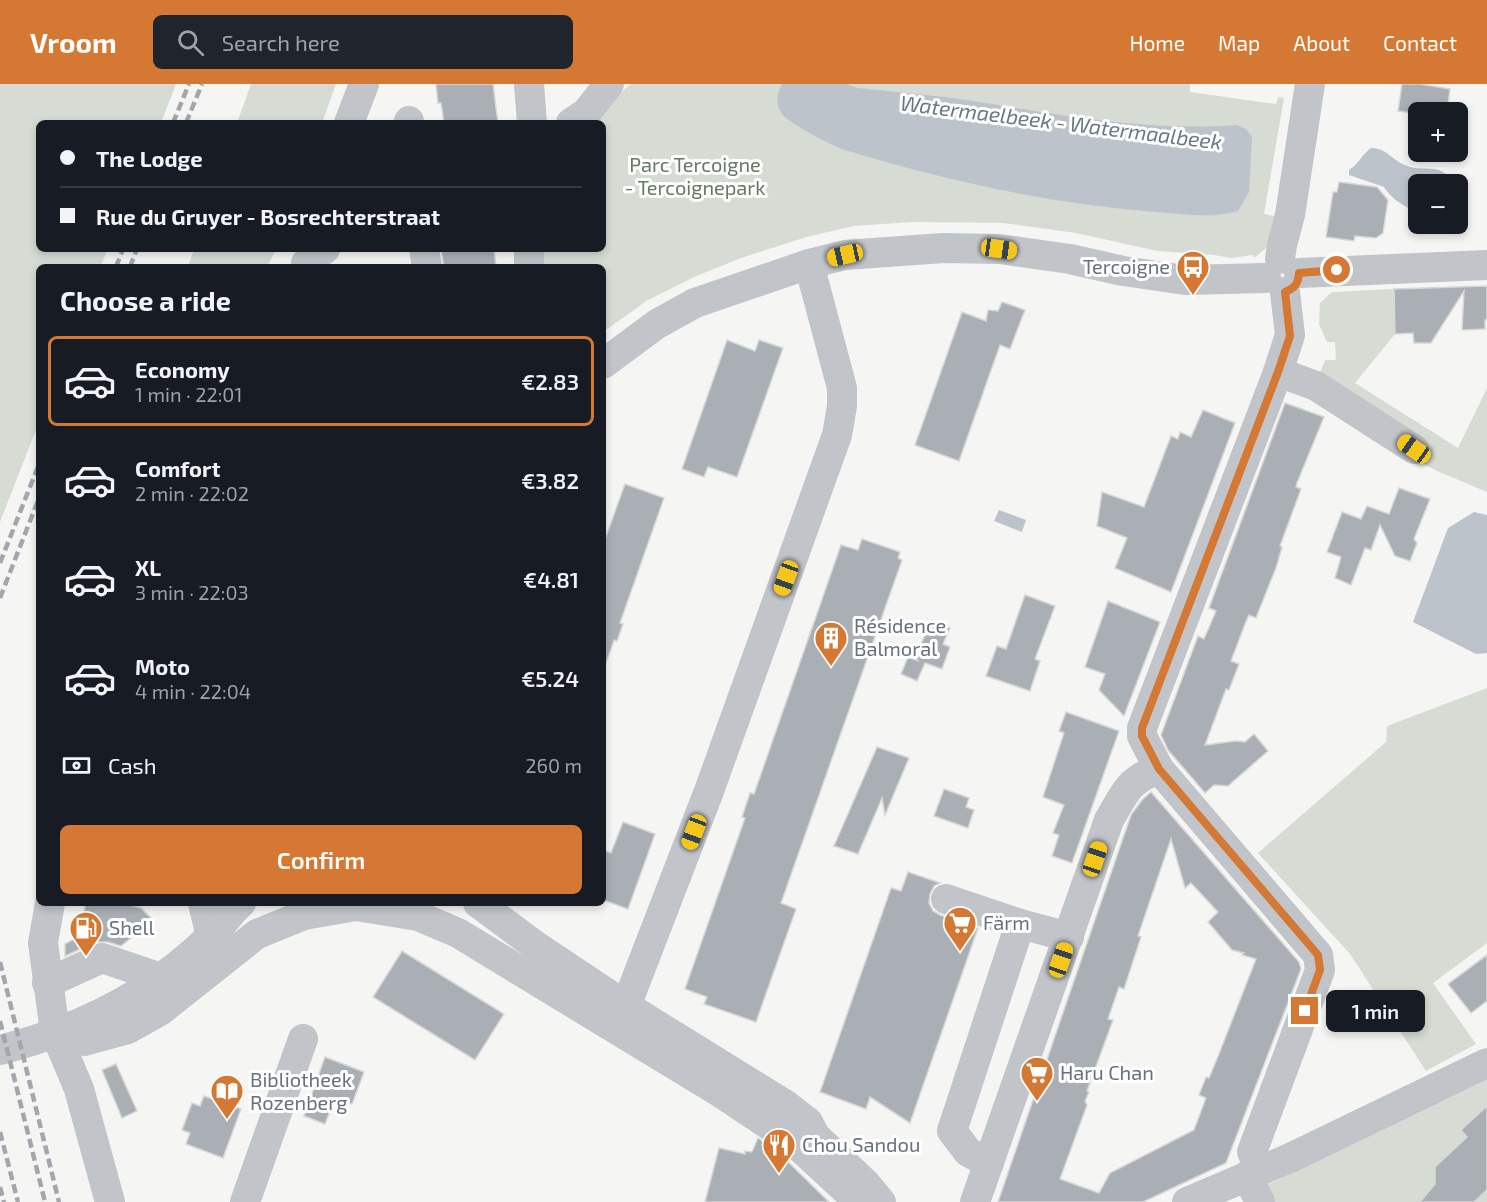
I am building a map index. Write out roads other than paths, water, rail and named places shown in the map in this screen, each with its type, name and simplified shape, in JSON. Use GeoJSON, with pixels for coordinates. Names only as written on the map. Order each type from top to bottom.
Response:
{"type":"FeatureCollection","features":[{"type":"Feature","properties":{"kind":"street"},"geometry":{"type":"LineString","coordinates":[[350,120],[364,84]]}},
{"type":"Feature","properties":{"kind":"street"},"geometry":{"type":"LineString","coordinates":[[529,84],[532,120]]}},
{"type":"Feature","properties":{"kind":"street"},"geometry":{"type":"LineString","coordinates":[[576,120],[586,113],[609,84]]}},
{"type":"Feature","properties":{"kind":"street"},"geometry":{"type":"LineString","coordinates":[[1260,1202],[1253,1173],[1252,1152],[1320,970],[1318,955],[1159,769],[1142,736],[1144,719],[1290,336],[1282,244],[1290,215],[1310,84]]}},
{"type":"Feature","properties":{"kind":"street"},"geometry":{"type":"LineString","coordinates":[[606,362],[657,324],[695,303],[809,264],[845,255],[943,248],[1011,251],[1070,259],[1123,271],[1185,280],[1487,265]]}},
{"type":"Feature","properties":{"kind":"street"},"geometry":{"type":"LineString","coordinates":[[626,1006],[709,790],[837,435],[842,406],[842,388],[809,264]]}},
{"type":"Feature","properties":{"kind":"street"},"geometry":{"type":"LineString","coordinates":[[1278,372],[1316,386],[1414,449]]}},
{"type":"Feature","properties":{"kind":"street"},"geometry":{"type":"LineString","coordinates":[[975,1202],[1109,820],[1130,785],[1139,777],[1159,769]]}},
{"type":"Feature","properties":{"kind":"street"},"geometry":{"type":"LineString","coordinates":[[946,899],[1020,924],[1069,937]]}},
{"type":"Feature","properties":{"kind":"street"},"geometry":{"type":"LineString","coordinates":[[49,906],[43,943],[55,1032],[79,1089],[110,1202]]}},
{"type":"Feature","properties":{"kind":"street"},"geometry":{"type":"LineString","coordinates":[[0,1050],[34,1041],[106,1011],[161,978],[203,914],[231,906]]}},
{"type":"Feature","properties":{"kind":"street"},"geometry":{"type":"LineString","coordinates":[[203,914],[255,913],[275,906]]}},
{"type":"Feature","properties":{"kind":"street"},"geometry":{"type":"LineString","coordinates":[[55,1032],[84,1041],[128,1029],[160,1011],[257,934],[304,915],[347,906]]}},
{"type":"Feature","properties":{"kind":"street"},"geometry":{"type":"LineString","coordinates":[[366,906],[418,916],[458,933],[720,1093],[793,1141],[859,1202]]}},
{"type":"Feature","properties":{"kind":"street"},"geometry":{"type":"LineString","coordinates":[[444,906],[485,928],[536,946]]}},
{"type":"Feature","properties":{"kind":"street"},"geometry":{"type":"LineString","coordinates":[[482,906],[536,946],[626,1006],[760,1088],[808,1122],[822,1124],[853,1144],[903,1202]]}},
{"type":"Feature","properties":{"kind":"street"},"geometry":{"type":"LineString","coordinates":[[989,1163],[968,1152],[952,1131],[1020,924]]}},
{"type":"Feature","properties":{"kind":"street"},"geometry":{"type":"LineString","coordinates":[[47,983],[102,958],[161,978]]}},
{"type":"Feature","properties":{"kind":"street"},"geometry":{"type":"LineString","coordinates":[[245,1202],[303,1040]]}},
{"type":"Feature","properties":{"kind":"street"},"geometry":{"type":"LineString","coordinates":[[1187,1202],[1290,1158],[1487,1063]]}},
{"type":"Feature","properties":{"kind":"street"},"geometry":{"type":"LineString","coordinates":[[808,1122],[815,1136],[866,1184],[881,1202]]}},
{"type":"Feature","properties":{"kind":"water","name":"Watermaelbeek - Watermaalbeek"},"geometry":{"type":"Polygon","coordinates":[[[782,84],[846,84],[858,88],[953,98],[1135,124],[1203,127],[1237,125],[1246,129],[1252,137],[1249,192],[1238,211],[1218,215],[1198,215],[1117,208],[1039,197],[922,172],[845,150],[794,124],[782,114],[778,106],[782,84]]]}},
{"type":"Feature","properties":{"kind":"water"},"geometry":{"type":"Polygon","coordinates":[[[1371,148],[1382,150],[1400,163],[1411,167],[1439,170],[1446,174],[1408,174],[1408,208],[1394,199],[1384,187],[1349,175],[1349,170],[1371,148]]]}},
{"type":"Feature","properties":{"kind":"water"},"geometry":{"type":"Polygon","coordinates":[[[999,510],[1026,520],[1022,532],[994,521],[999,510]]]}},
{"type":"Feature","properties":{"kind":"water"},"geometry":{"type":"Polygon","coordinates":[[[1474,512],[1487,515],[1487,653],[1476,654],[1413,622],[1448,528],[1474,512]]]}},
{"type":"Feature","properties":{"kind":"railway"},"geometry":{"type":"LineString","coordinates":[[174,120],[189,84]]}},
{"type":"Feature","properties":{"kind":"railway"},"geometry":{"type":"LineString","coordinates":[[187,120],[202,84]]}},
{"type":"Feature","properties":{"kind":"railway"},"geometry":{"type":"LineString","coordinates":[[117,264],[122,252]]}},
{"type":"Feature","properties":{"kind":"railway"},"geometry":{"type":"LineString","coordinates":[[131,264],[136,252]]}},
{"type":"Feature","properties":{"kind":"railway"},"geometry":{"type":"LineString","coordinates":[[0,563],[36,472]]}},
{"type":"Feature","properties":{"kind":"railway"},"geometry":{"type":"LineString","coordinates":[[0,598],[36,506]]}},
{"type":"Feature","properties":{"kind":"railway"},"geometry":{"type":"LineString","coordinates":[[0,962],[59,1202]]}},
{"type":"Feature","properties":{"kind":"railway"},"geometry":{"type":"LineString","coordinates":[[0,1021],[45,1202]]}},
{"type":"Feature","properties":{"kind":"railway"},"geometry":{"type":"LineString","coordinates":[[0,1132],[18,1202]]}},
{"type":"Feature","properties":{"kind":"railway"},"geometry":{"type":"LineString","coordinates":[[0,1187],[4,1202]]}},
{"type":"Feature","properties":{"kind":"place","name":"Tercoigne"},"geometry":{"type":"Point","coordinates":[1193,296]}},
{"type":"Feature","properties":{"kind":"place","name":"Résidence Balmoral"},"geometry":{"type":"Point","coordinates":[831,667]}},
{"type":"Feature","properties":{"kind":"place","name":"Färm"},"geometry":{"type":"Point","coordinates":[960,952]}},
{"type":"Feature","properties":{"kind":"place","name":"Shell"},"geometry":{"type":"Point","coordinates":[86,957]}},
{"type":"Feature","properties":{"kind":"place","name":"Haru Chan"},"geometry":{"type":"Point","coordinates":[1037,1102]}},
{"type":"Feature","properties":{"kind":"place","name":"Bibliotheek Rozenberg"},"geometry":{"type":"Point","coordinates":[227,1120]}},
{"type":"Feature","properties":{"kind":"place","name":"Chou Sandou"},"geometry":{"type":"Point","coordinates":[779,1174]}},
{"type":"Feature","properties":{"kind":"park label","name":"Parc Tercoigne - Tercoignepark"},"geometry":{"type":"Point","coordinates":[695,176]}}]}
